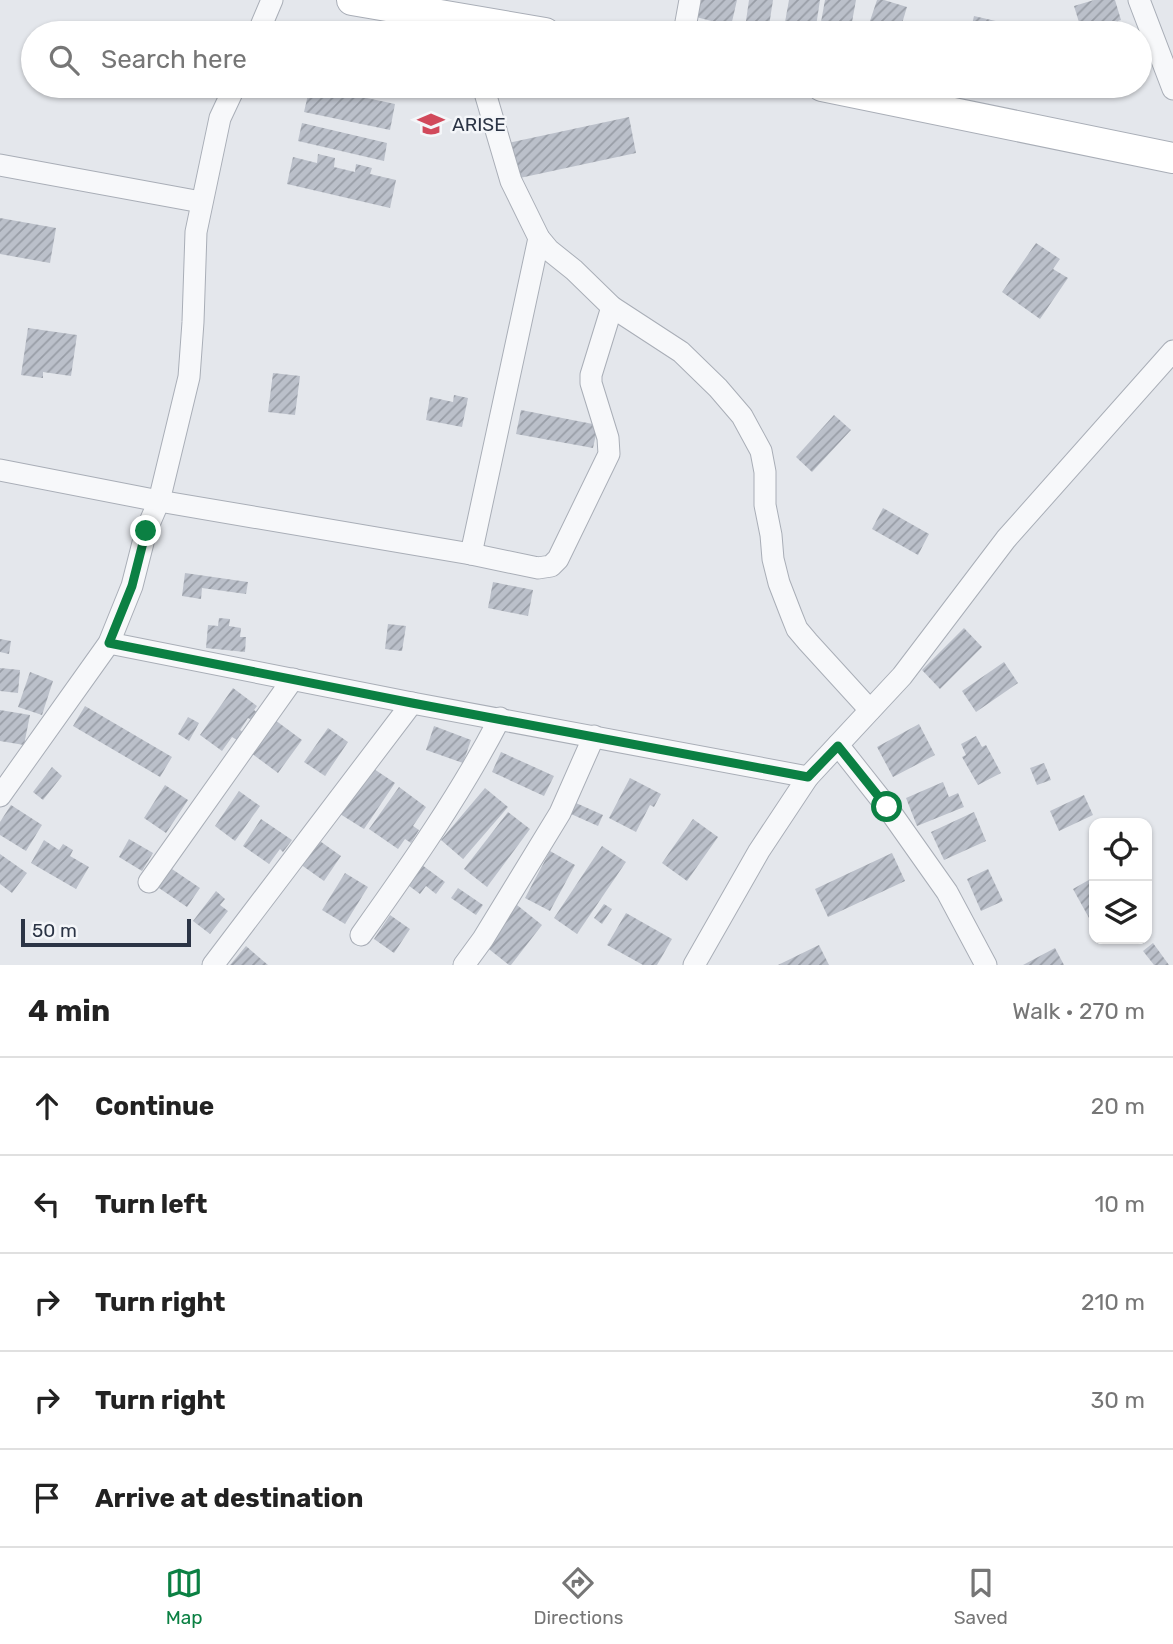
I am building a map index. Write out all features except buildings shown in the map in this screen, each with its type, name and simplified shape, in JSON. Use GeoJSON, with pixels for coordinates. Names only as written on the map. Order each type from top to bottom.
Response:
{"type":"FeatureCollection","features":[{"type":"Feature","properties":{"kind":"street"},"geometry":{"type":"LineString","coordinates":[[263,21],[272,0]]}},
{"type":"Feature","properties":{"kind":"street"},"geometry":{"type":"LineString","coordinates":[[352,0],[479,21]]}},
{"type":"Feature","properties":{"kind":"street"},"geometry":{"type":"LineString","coordinates":[[686,21],[690,0]]}},
{"type":"Feature","properties":{"kind":"street"},"geometry":{"type":"LineString","coordinates":[[1139,0],[1147,21]]}},
{"type":"Feature","properties":{"kind":"street"},"geometry":{"type":"LineString","coordinates":[[1152,34],[1173,89]]}},
{"type":"Feature","properties":{"kind":"street"},"geometry":{"type":"LineString","coordinates":[[0,796],[109,643],[132,586],[146,531],[159,501],[188,377],[196,232],[220,118],[229,98]]}},
{"type":"Feature","properties":{"kind":"street"},"geometry":{"type":"LineString","coordinates":[[486,98],[510,181],[539,238],[612,307],[681,352],[742,416],[761,451],[773,559],[779,583],[797,629],[870,710]]}},
{"type":"Feature","properties":{"kind":"street"},"geometry":{"type":"LineString","coordinates":[[880,98],[1173,158]]}},
{"type":"Feature","properties":{"kind":"street"},"geometry":{"type":"LineString","coordinates":[[0,165],[201,202]]}},
{"type":"Feature","properties":{"kind":"street"},"geometry":{"type":"LineString","coordinates":[[471,554],[539,238]]}},
{"type":"Feature","properties":{"kind":"street"},"geometry":{"type":"LineString","coordinates":[[0,470],[538,568],[551,566],[558,559],[609,454],[608,438],[591,383],[612,307]]}},
{"type":"Feature","properties":{"kind":"street"},"geometry":{"type":"LineString","coordinates":[[694,965],[759,851],[808,777],[902,676],[1006,539],[1173,351]]}},
{"type":"Feature","properties":{"kind":"street"},"geometry":{"type":"LineString","coordinates":[[109,643],[808,777]]}},
{"type":"Feature","properties":{"kind":"street"},"geometry":{"type":"LineString","coordinates":[[149,883],[293,679]]}},
{"type":"Feature","properties":{"kind":"street"},"geometry":{"type":"LineString","coordinates":[[213,965],[412,703]]}},
{"type":"Feature","properties":{"kind":"street"},"geometry":{"type":"LineString","coordinates":[[361,935],[442,818],[500,718]]}},
{"type":"Feature","properties":{"kind":"street"},"geometry":{"type":"LineString","coordinates":[[464,965],[483,939],[560,813],[594,736]]}},
{"type":"Feature","properties":{"kind":"street"},"geometry":{"type":"LineString","coordinates":[[838,746],[887,807],[947,892],[986,965]]}},
{"type":"Feature","properties":{"kind":"place","name":"ARISE"},"geometry":{"type":"Point","coordinates":[431,124]}},
{"type":"Feature","properties":{"kind":"route"},"geometry":{"type":"LineString","coordinates":[[146,531],[132,586],[109,643],[808,777],[838,746],[887,807]]}}]}
